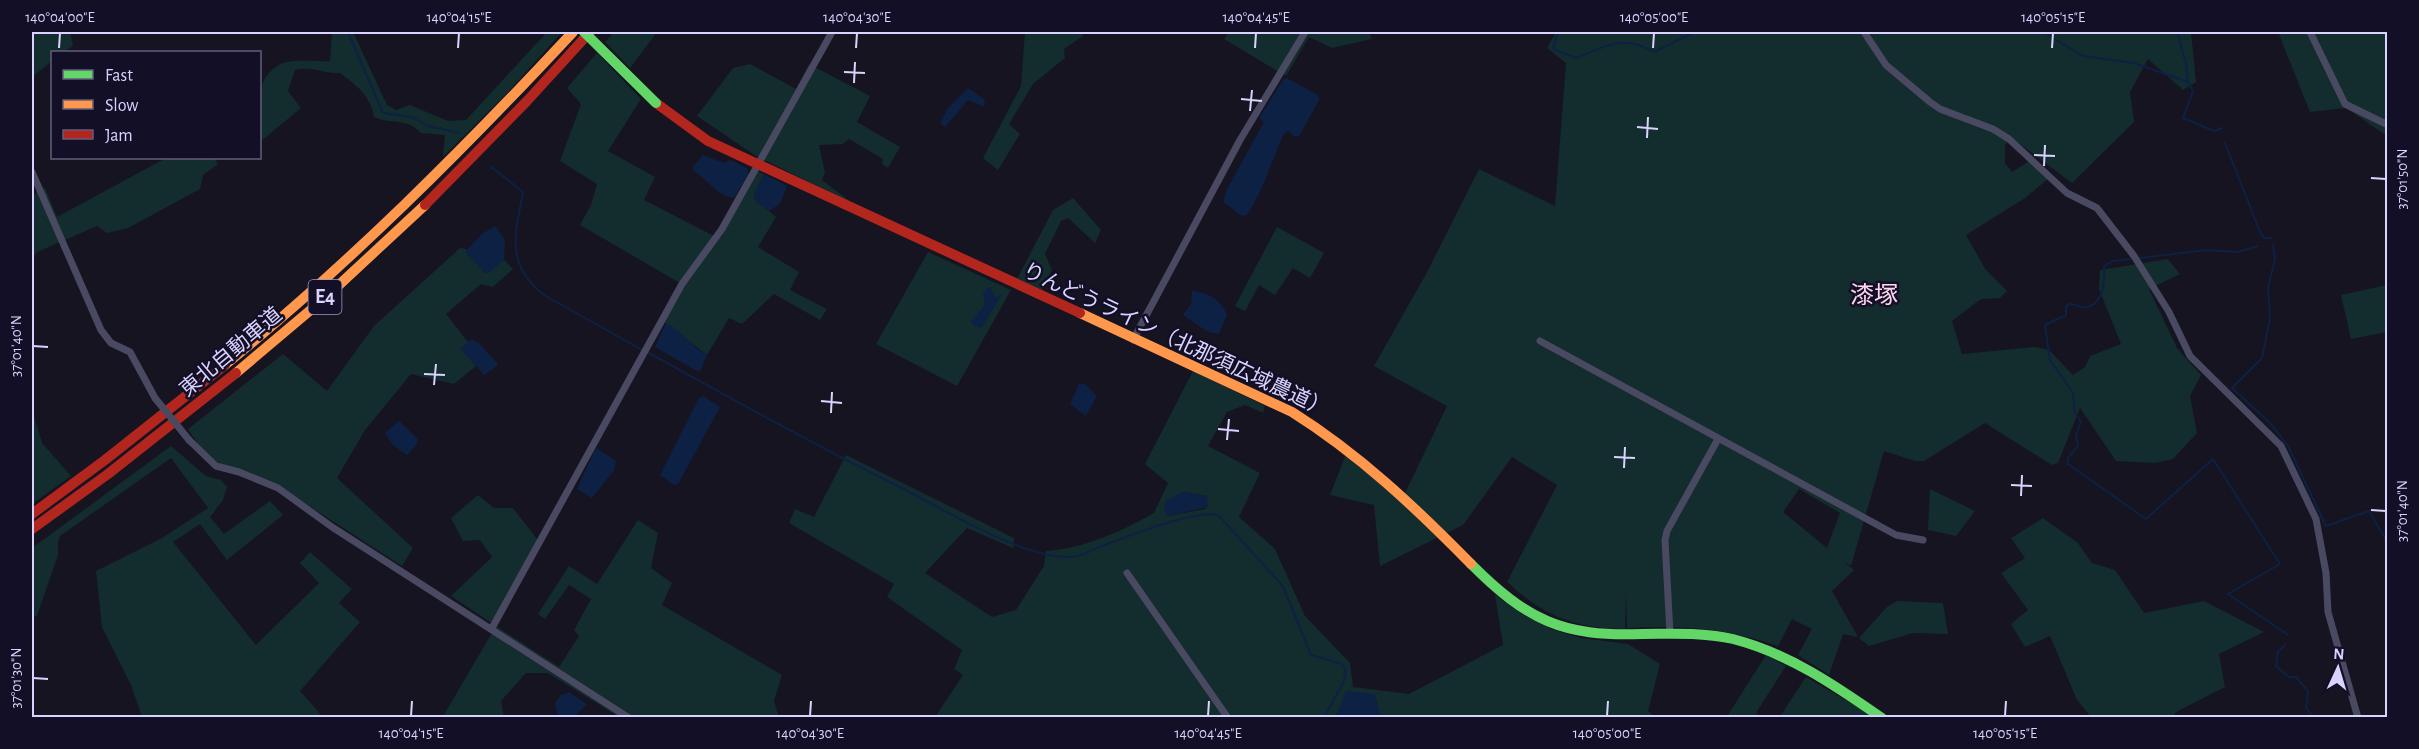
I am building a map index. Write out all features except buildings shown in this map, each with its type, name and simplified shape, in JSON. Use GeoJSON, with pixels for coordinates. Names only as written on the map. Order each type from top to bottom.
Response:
{"type":"FeatureCollection","features":[{"type":"Feature","properties":{"kind":"main road","name":"東北自動車道"},"geometry":{"type":"LineString","coordinates":[[32,514],[209,380],[312,293],[426,187],[573,32]]}},
{"type":"Feature","properties":{"kind":"main road","name":"りんどうライン（北那須広域農道）"},"geometry":{"type":"LineString","coordinates":[[584,32],[656,103],[708,141],[1292,412],[1330,434],[1370,465],[1504,594],[1534,616],[1571,630],[1593,635],[1671,634],[1739,639],[1772,650],[1882,717]]}},
{"type":"Feature","properties":{"kind":"main road","name":"東北自動車道"},"geometry":{"type":"LineString","coordinates":[[32,529],[172,426],[320,302],[475,156],[590,32]]}},
{"type":"Feature","properties":{"kind":"street"},"geometry":{"type":"LineString","coordinates":[[492,628],[682,284],[722,230],[832,32]]}},
{"type":"Feature","properties":{"kind":"street"},"geometry":{"type":"LineString","coordinates":[[1133,340],[1240,140],[1305,32]]}},
{"type":"Feature","properties":{"kind":"street"},"geometry":{"type":"LineString","coordinates":[[1864,32],[1886,65],[1930,102],[1940,109],[1993,129],[2009,139],[2067,193],[2097,208],[2134,256],[2169,312],[2190,356],[2281,447],[2308,498],[2316,519],[2326,573],[2328,612],[2346,685],[2358,717]]}},
{"type":"Feature","properties":{"kind":"street"},"geometry":{"type":"LineString","coordinates":[[2310,32],[2345,104],[2388,125]]}},
{"type":"Feature","properties":{"kind":"street"},"geometry":{"type":"LineString","coordinates":[[32,172],[100,330],[111,343],[130,352],[155,398],[189,440],[216,466],[239,472],[278,488],[332,527],[629,717]]}},
{"type":"Feature","properties":{"kind":"street"},"geometry":{"type":"LineString","coordinates":[[1540,341],[1896,535],[1923,540]]}},
{"type":"Feature","properties":{"kind":"street"},"geometry":{"type":"LineString","coordinates":[[1671,634],[1665,540],[1667,531],[1718,439]]}},
{"type":"Feature","properties":{"kind":"street"},"geometry":{"type":"LineString","coordinates":[[1127,573],[1228,717]]}},
{"type":"Feature","properties":{"kind":"green space"},"geometry":{"type":"Polygon","coordinates":[[[32,32],[70,32],[73,46],[66,51],[51,51],[51,62],[32,77],[32,32]]]}},
{"type":"Feature","properties":{"kind":"green space"},"geometry":{"type":"Polygon","coordinates":[[[332,32],[353,32],[387,105],[396,110],[410,105],[448,121],[466,120],[547,32],[562,32],[508,92],[443,157],[445,135],[421,133],[410,125],[374,117],[366,97],[340,73],[308,69],[295,70],[288,91],[301,108],[261,141],[261,87],[266,77],[283,63],[330,61],[332,32]]]}},
{"type":"Feature","properties":{"kind":"green space"},"geometry":{"type":"Polygon","coordinates":[[[614,32],[657,32],[630,68],[605,42],[614,32]]]}},
{"type":"Feature","properties":{"kind":"green space"},"geometry":{"type":"Polygon","coordinates":[[[1025,32],[1081,32],[1083,36],[1064,49],[1065,58],[1033,84],[1009,124],[1020,134],[998,170],[983,158],[1021,86],[1025,32]]]}},
{"type":"Feature","properties":{"kind":"green space"},"geometry":{"type":"Polygon","coordinates":[[[1229,32],[1369,32],[1372,39],[1332,48],[1309,37],[1286,76],[1224,39],[1229,32]]]}},
{"type":"Feature","properties":{"kind":"green space"},"geometry":{"type":"Polygon","coordinates":[[[1556,32],[2191,32],[2196,82],[2183,90],[2148,59],[2130,92],[2134,122],[2072,183],[2012,138],[2005,145],[2005,163],[2012,172],[2031,160],[2049,178],[2025,198],[1966,235],[1986,270],[2007,291],[2000,298],[1981,299],[1952,321],[1962,354],[2035,347],[2049,350],[2073,375],[2085,367],[2090,356],[2121,344],[2099,289],[2100,270],[2168,259],[2180,274],[2149,289],[2177,348],[2201,375],[2190,396],[2197,433],[2173,459],[2155,463],[2116,461],[2080,408],[2058,463],[2052,465],[1985,423],[1924,461],[1915,461],[1884,451],[1851,566],[1843,561],[1854,570],[1832,591],[1858,637],[1843,634],[1829,675],[1798,655],[1812,629],[1792,619],[1778,646],[1740,635],[1704,629],[1627,628],[1626,594],[1625,629],[1575,623],[1534,604],[1507,582],[1557,485],[1512,457],[1463,525],[1380,566],[1374,505],[1330,495],[1346,454],[1405,493],[1447,406],[1374,366],[1426,274],[1479,169],[1555,206],[1566,63],[1547,48],[1556,32]],[[1799,489],[1783,512],[1827,548],[1840,513],[1799,489]]]}},
{"type":"Feature","properties":{"kind":"green space"},"geometry":{"type":"Polygon","coordinates":[[[2278,32],[2387,32],[2387,136],[2346,108],[2310,112],[2278,32]]]}},
{"type":"Feature","properties":{"kind":"green space"},"geometry":{"type":"Polygon","coordinates":[[[597,53],[641,99],[608,151],[655,177],[644,200],[714,236],[752,169],[764,174],[754,195],[755,199],[776,217],[758,247],[799,272],[790,290],[827,309],[820,320],[774,294],[742,324],[729,318],[707,355],[664,322],[685,286],[580,225],[591,205],[597,184],[560,161],[581,104],[567,88],[597,53]]]}},
{"type":"Feature","properties":{"kind":"green space"},"geometry":{"type":"Polygon","coordinates":[[[750,64],[796,89],[809,64],[870,96],[857,122],[900,147],[888,168],[882,164],[883,159],[849,139],[843,144],[819,145],[825,173],[822,180],[851,202],[756,156],[697,116],[733,68],[750,64]]]}},
{"type":"Feature","properties":{"kind":"green space"},"geometry":{"type":"Polygon","coordinates":[[[164,159],[215,159],[218,164],[203,175],[200,189],[128,228],[107,233],[97,226],[37,252],[32,259],[32,195],[45,188],[57,217],[164,159]]]}},
{"type":"Feature","properties":{"kind":"green space"},"geometry":{"type":"Polygon","coordinates":[[[1073,198],[1101,230],[1095,243],[1068,218],[1061,221],[1045,254],[1052,270],[1042,290],[1017,279],[1053,210],[1073,198]]]}},
{"type":"Feature","properties":{"kind":"green space"},"geometry":{"type":"Polygon","coordinates":[[[1277,227],[1324,253],[1310,278],[1293,268],[1275,295],[1259,285],[1245,311],[1235,306],[1277,227]]]}},
{"type":"Feature","properties":{"kind":"green space"},"geometry":{"type":"Polygon","coordinates":[[[460,248],[466,249],[485,273],[504,260],[513,269],[493,287],[481,284],[446,314],[468,342],[461,349],[476,366],[454,384],[411,374],[365,430],[337,478],[413,548],[402,566],[272,482],[216,461],[198,444],[188,429],[283,354],[327,391],[374,326],[460,248]]]}},
{"type":"Feature","properties":{"kind":"green space"},"geometry":{"type":"Polygon","coordinates":[[[928,252],[1011,290],[957,386],[876,344],[928,252]]]}},
{"type":"Feature","properties":{"kind":"green space"},"geometry":{"type":"Polygon","coordinates":[[[2387,285],[2387,332],[2351,339],[2341,295],[2387,285]]]}},
{"type":"Feature","properties":{"kind":"green space"},"geometry":{"type":"Polygon","coordinates":[[[1193,371],[1265,406],[1263,413],[1245,405],[1227,412],[1208,446],[1260,473],[1239,517],[1275,549],[1305,616],[1350,663],[1353,687],[1409,694],[1503,645],[1495,595],[1522,614],[1551,629],[1581,638],[1628,644],[1660,664],[1648,711],[1654,717],[1376,717],[1380,714],[1336,714],[1336,717],[935,717],[963,675],[954,669],[962,650],[887,597],[894,584],[789,523],[795,509],[814,517],[846,455],[1014,538],[1013,548],[967,528],[925,573],[992,617],[1016,610],[1044,566],[1046,551],[1088,543],[1154,513],[1168,483],[1145,464],[1193,371]],[[1182,492],[1168,516],[1205,509],[1207,496],[1182,492]]]}},
{"type":"Feature","properties":{"kind":"green space"},"geometry":{"type":"Polygon","coordinates":[[[32,409],[42,443],[71,476],[32,504],[32,409]]]}},
{"type":"Feature","properties":{"kind":"green space"},"geometry":{"type":"Polygon","coordinates":[[[171,446],[206,476],[221,480],[227,487],[223,500],[210,517],[224,534],[270,501],[283,515],[227,560],[200,524],[173,542],[256,645],[319,583],[300,563],[310,552],[352,589],[339,603],[360,622],[300,691],[323,717],[142,717],[131,685],[102,627],[96,571],[162,538],[208,508],[171,458],[60,536],[58,555],[37,616],[32,616],[32,548],[171,446]]]}},
{"type":"Feature","properties":{"kind":"green space"},"geometry":{"type":"Polygon","coordinates":[[[1930,489],[1975,511],[1956,536],[1928,530],[1930,489]]]}},
{"type":"Feature","properties":{"kind":"green space"},"geometry":{"type":"Polygon","coordinates":[[[478,495],[494,508],[513,508],[541,544],[496,626],[451,596],[492,557],[480,540],[463,541],[451,518],[478,495]]]}},
{"type":"Feature","properties":{"kind":"green space"},"geometry":{"type":"Polygon","coordinates":[[[2043,518],[2078,543],[2092,563],[2115,570],[2144,613],[2204,601],[2264,632],[2219,654],[2225,687],[2176,712],[2173,717],[2091,717],[2077,700],[2050,636],[2025,647],[2011,624],[2028,610],[2001,573],[2025,558],[2011,538],[2043,518]]]}},
{"type":"Feature","properties":{"kind":"green space"},"geometry":{"type":"Polygon","coordinates":[[[638,520],[658,533],[651,568],[672,583],[662,605],[782,675],[774,701],[779,717],[619,717],[548,673],[526,673],[501,701],[504,717],[442,718],[496,626],[559,667],[579,636],[574,630],[591,599],[569,585],[545,619],[538,614],[569,566],[597,584],[638,520]]]}},
{"type":"Feature","properties":{"kind":"green space"},"geometry":{"type":"Polygon","coordinates":[[[1897,601],[1943,603],[1948,634],[1913,633],[1869,646],[1859,638],[1887,607],[1897,601]]]}},
{"type":"Feature","properties":{"kind":"green space"},"geometry":{"type":"Polygon","coordinates":[[[1766,655],[1786,666],[1756,713],[1762,717],[1726,718],[1766,655]]]}},
{"type":"Feature","properties":{"kind":"green space"},"geometry":{"type":"Polygon","coordinates":[[[1806,677],[1875,717],[1779,718],[1806,677]]]}},
{"type":"Feature","properties":{"kind":"water"},"geometry":{"type":"Polygon","coordinates":[[[1287,78],[1318,95],[1319,100],[1299,136],[1295,137],[1289,131],[1284,133],[1258,196],[1247,215],[1242,216],[1223,202],[1226,191],[1264,122],[1259,118],[1283,80],[1287,78]]]}},
{"type":"Feature","properties":{"kind":"water"},"geometry":{"type":"Polygon","coordinates":[[[968,88],[985,100],[984,107],[968,100],[945,127],[940,123],[948,108],[968,88]]]}},
{"type":"Feature","properties":{"kind":"water"},"geometry":{"type":"Polygon","coordinates":[[[703,155],[724,163],[730,160],[747,168],[748,175],[734,198],[717,191],[694,171],[693,167],[703,155]]]}},
{"type":"Feature","properties":{"kind":"water"},"geometry":{"type":"Polygon","coordinates":[[[764,174],[787,186],[780,204],[769,211],[756,202],[754,195],[764,174]]]}},
{"type":"Feature","properties":{"kind":"water"},"geometry":{"type":"Polygon","coordinates":[[[495,226],[505,240],[504,260],[489,273],[485,273],[465,252],[482,234],[495,226]]]}},
{"type":"Feature","properties":{"kind":"water"},"geometry":{"type":"Polygon","coordinates":[[[991,287],[995,298],[1002,294],[982,328],[974,326],[971,321],[985,305],[983,294],[991,287]]]}},
{"type":"Feature","properties":{"kind":"water"},"geometry":{"type":"Polygon","coordinates":[[[1192,291],[1203,293],[1222,305],[1227,315],[1219,334],[1208,332],[1183,315],[1191,304],[1192,291]]]}},
{"type":"Feature","properties":{"kind":"water"},"geometry":{"type":"Polygon","coordinates":[[[666,323],[707,355],[701,370],[697,371],[655,347],[666,323]]]}},
{"type":"Feature","properties":{"kind":"water"},"geometry":{"type":"Polygon","coordinates":[[[471,339],[479,343],[497,363],[497,366],[484,375],[461,349],[471,339]]]}},
{"type":"Feature","properties":{"kind":"water"},"geometry":{"type":"Polygon","coordinates":[[[1079,384],[1085,384],[1097,396],[1086,416],[1070,404],[1079,384]]]}},
{"type":"Feature","properties":{"kind":"water"},"geometry":{"type":"Polygon","coordinates":[[[703,396],[720,407],[678,484],[674,485],[660,475],[699,398],[703,396]]]}},
{"type":"Feature","properties":{"kind":"water"},"geometry":{"type":"Polygon","coordinates":[[[399,421],[418,439],[416,446],[407,455],[393,445],[385,433],[399,421]]]}},
{"type":"Feature","properties":{"kind":"water"},"geometry":{"type":"Polygon","coordinates":[[[596,448],[616,461],[614,470],[592,498],[577,489],[596,448]]]}},
{"type":"Feature","properties":{"kind":"water"},"geometry":{"type":"Polygon","coordinates":[[[1182,492],[1207,496],[1208,507],[1168,516],[1164,511],[1166,501],[1182,492]]]}},
{"type":"Feature","properties":{"kind":"water"},"geometry":{"type":"Polygon","coordinates":[[[1346,691],[1375,694],[1380,714],[1376,717],[1336,717],[1346,691]]]}},
{"type":"Feature","properties":{"kind":"water"},"geometry":{"type":"Polygon","coordinates":[[[569,692],[587,704],[574,717],[558,717],[555,703],[561,695],[569,692]]]}},
{"type":"Feature","properties":{"kind":"waterway"},"geometry":{"type":"LineString","coordinates":[[348,32],[383,113],[412,117],[428,126],[459,133]]}},
{"type":"Feature","properties":{"kind":"waterway"},"geometry":{"type":"LineString","coordinates":[[1558,32],[1553,49],[1576,58],[1606,46],[1623,43],[1633,44],[1654,52],[1694,32]]}},
{"type":"Feature","properties":{"kind":"waterway"},"geometry":{"type":"LineString","coordinates":[[2043,32],[2083,56],[2134,63],[2188,82],[2193,91],[2183,118],[2214,131],[2222,128]]}},
{"type":"Feature","properties":{"kind":"waterway"},"geometry":{"type":"LineString","coordinates":[[2177,32],[2186,63],[2188,81]]}},
{"type":"Feature","properties":{"kind":"waterway"},"geometry":{"type":"LineString","coordinates":[[2225,143],[2260,232],[2264,238],[2272,238]]}},
{"type":"Feature","properties":{"kind":"waterway"},"geometry":{"type":"LineString","coordinates":[[491,167],[523,192],[517,222],[516,248],[523,272],[532,283],[544,295],[642,350]]}},
{"type":"Feature","properties":{"kind":"waterway"},"geometry":{"type":"LineString","coordinates":[[2273,245],[2275,259],[2268,288],[2270,318],[2262,358],[2232,388],[2270,423],[2288,446],[2326,526],[2369,511],[2388,543]]}},
{"type":"Feature","properties":{"kind":"waterway"},"geometry":{"type":"LineString","coordinates":[[2139,258],[2207,250],[2238,252],[2258,246]]}},
{"type":"Feature","properties":{"kind":"waterway"},"geometry":{"type":"LineString","coordinates":[[2130,259],[2113,261],[2104,266],[2102,290],[2093,305],[2080,307],[2069,304],[2066,307],[2066,315],[2045,325],[2050,360],[2073,393],[2075,412],[2081,422],[2076,435],[2078,446],[2068,458],[2068,464],[2146,519],[2213,459],[2280,564],[2228,594],[2288,635]]}},
{"type":"Feature","properties":{"kind":"waterway"},"geometry":{"type":"LineString","coordinates":[[647,352],[959,519],[1036,552],[1059,557],[1079,556],[1170,522],[1189,517],[1218,515],[1283,586],[1311,655],[1342,664],[1346,670],[1344,681],[1324,718]]}},
{"type":"Feature","properties":{"kind":"waterway"},"geometry":{"type":"LineString","coordinates":[[2285,645],[2278,652],[2276,666],[2289,677],[2296,677],[2308,691],[2306,708],[2314,718]]}},
{"type":"Feature","properties":{"kind":"traffic: fast"},"geometry":{"type":"LineString","coordinates":[[584,32],[656,103]]}},
{"type":"Feature","properties":{"kind":"traffic: fast"},"geometry":{"type":"LineString","coordinates":[[1471,564],[1510,599],[1547,621],[1589,632],[1699,634],[1733,639],[1773,653],[1811,672],[1882,718]]}},
{"type":"Feature","properties":{"kind":"traffic: slow"},"geometry":{"type":"LineString","coordinates":[[225,365],[317,287],[405,204],[573,32]]}},
{"type":"Feature","properties":{"kind":"traffic: slow"},"geometry":{"type":"LineString","coordinates":[[236,373],[326,297],[425,205]]}},
{"type":"Feature","properties":{"kind":"traffic: slow"},"geometry":{"type":"LineString","coordinates":[[1080,313],[1292,412],[1317,428],[1386,483],[1471,564]]}},
{"type":"Feature","properties":{"kind":"traffic: jam"},"geometry":{"type":"LineString","coordinates":[[425,205],[527,101],[590,32]]}},
{"type":"Feature","properties":{"kind":"traffic: jam"},"geometry":{"type":"LineString","coordinates":[[656,103],[708,141],[1080,313]]}},
{"type":"Feature","properties":{"kind":"traffic: jam"},"geometry":{"type":"LineString","coordinates":[[32,514],[105,460],[225,365]]}},
{"type":"Feature","properties":{"kind":"traffic: jam"},"geometry":{"type":"LineString","coordinates":[[32,529],[108,474],[236,373]]}},
{"type":"Feature","properties":{"kind":"district","name":"漆塚"},"geometry":{"type":"Point","coordinates":[1874,296]}}]}
